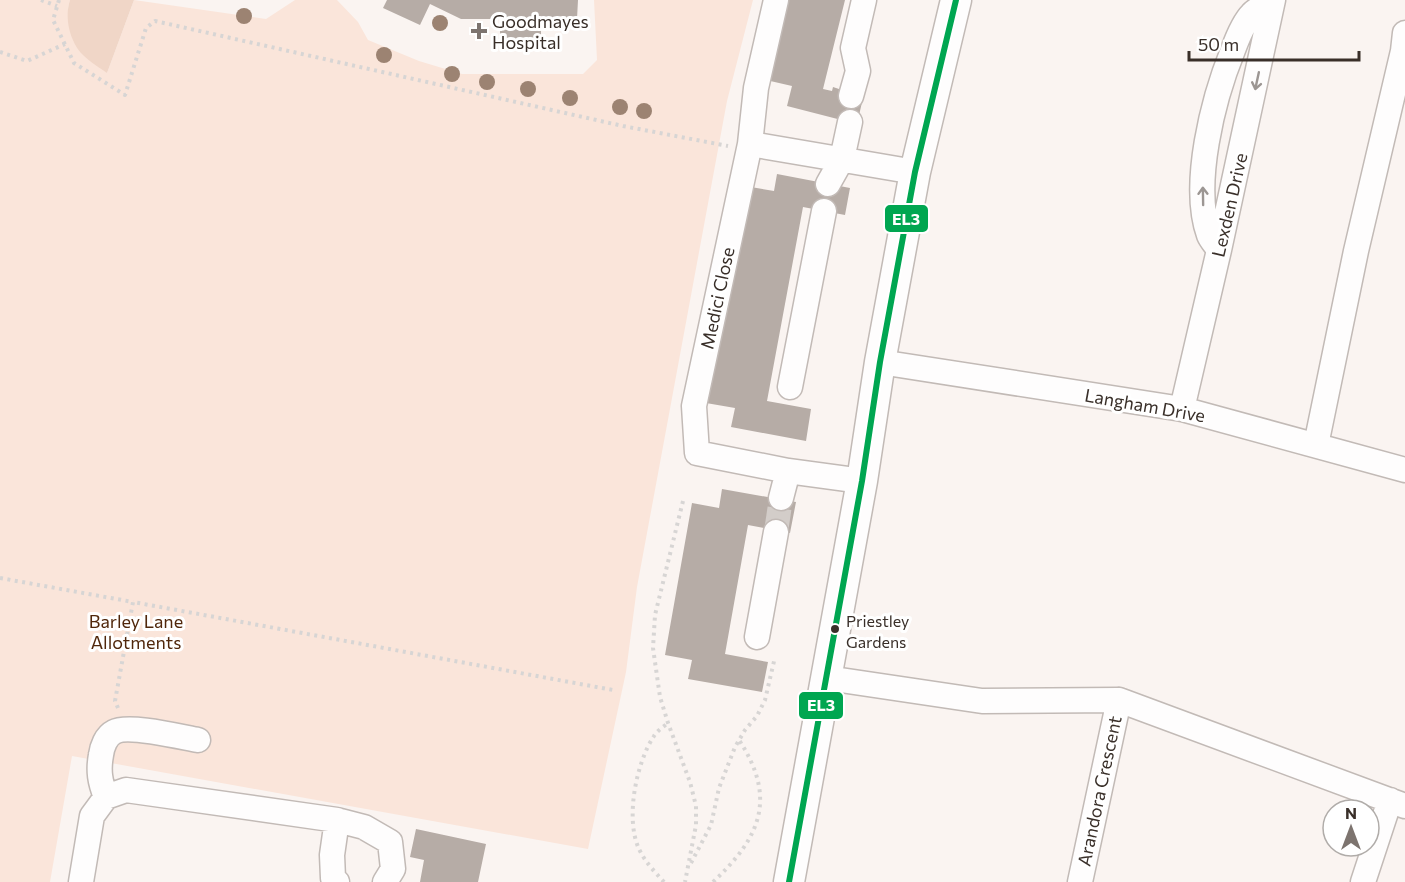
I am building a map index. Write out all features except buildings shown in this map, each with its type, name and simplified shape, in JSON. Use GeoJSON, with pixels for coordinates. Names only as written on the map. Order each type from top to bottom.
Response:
{"type":"FeatureCollection","features":[{"type":"Feature","properties":{"kind":"main road"},"geometry":{"type":"LineString","coordinates":[[789,882],[862,481],[880,362],[915,172],[956,0]]}},
{"type":"Feature","properties":{"kind":"street"},"geometry":{"type":"LineString","coordinates":[[776,0],[756,88],[749,147],[842,159],[915,172]]}},
{"type":"Feature","properties":{"kind":"street"},"geometry":{"type":"LineString","coordinates":[[851,96],[858,71],[853,48],[864,0]]}},
{"type":"Feature","properties":{"kind":"street"},"geometry":{"type":"LineString","coordinates":[[1220,250],[1209,237],[1204,214],[1203,181],[1213,109],[1238,37],[1251,14],[1273,2]]}},
{"type":"Feature","properties":{"kind":"street","name":"Lexden Drive"},"geometry":{"type":"LineString","coordinates":[[1182,410],[1220,250],[1273,2]]}},
{"type":"Feature","properties":{"kind":"street"},"geometry":{"type":"LineString","coordinates":[[1316,444],[1359,240],[1403,51],[1405,33]]}},
{"type":"Feature","properties":{"kind":"street"},"geometry":{"type":"LineString","coordinates":[[828,184],[842,159],[850,122]]}},
{"type":"Feature","properties":{"kind":"street","name":"Medici Close"},"geometry":{"type":"LineString","coordinates":[[749,147],[694,406],[697,453],[788,471],[862,481]]}},
{"type":"Feature","properties":{"kind":"street"},"geometry":{"type":"LineString","coordinates":[[790,387],[824,211]]}},
{"type":"Feature","properties":{"kind":"street","name":"Langham Drive"},"geometry":{"type":"LineString","coordinates":[[880,362],[1182,410],[1316,444],[1405,470]]}},
{"type":"Feature","properties":{"kind":"street"},"geometry":{"type":"LineString","coordinates":[[781,498],[788,471]]}},
{"type":"Feature","properties":{"kind":"street"},"geometry":{"type":"LineString","coordinates":[[757,637],[776,532]]}},
{"type":"Feature","properties":{"kind":"street"},"geometry":{"type":"LineString","coordinates":[[827,678],[982,701],[1119,699],[1397,803],[1363,882]]}},
{"type":"Feature","properties":{"kind":"street","name":"Arandora Crescent"},"geometry":{"type":"LineString","coordinates":[[1080,882],[1119,699]]}},
{"type":"Feature","properties":{"kind":"street"},"geometry":{"type":"LineString","coordinates":[[106,797],[99,774],[102,751],[106,740],[114,732],[124,729],[147,731],[198,740]]}},
{"type":"Feature","properties":{"kind":"street"},"geometry":{"type":"LineString","coordinates":[[81,882],[92,816],[106,797],[126,790],[336,820],[364,827],[390,842],[393,869],[385,882]]}},
{"type":"Feature","properties":{"kind":"street"},"geometry":{"type":"LineString","coordinates":[[336,820],[332,867],[333,878],[338,882]]}},
{"type":"Feature","properties":{"kind":"path"},"geometry":{"type":"LineString","coordinates":[[41,0],[57,6]]}},
{"type":"Feature","properties":{"kind":"path"},"geometry":{"type":"LineString","coordinates":[[59,0],[53,20],[74,63],[125,95],[146,28],[155,21],[623,126],[749,147]]}},
{"type":"Feature","properties":{"kind":"path"},"geometry":{"type":"LineString","coordinates":[[0,52],[27,61],[65,45]]}},
{"type":"Feature","properties":{"kind":"path"},"geometry":{"type":"LineString","coordinates":[[683,501],[655,615],[653,648],[660,697],[690,782],[696,806],[696,825],[685,882]]}},
{"type":"Feature","properties":{"kind":"path"},"geometry":{"type":"LineString","coordinates":[[0,578],[613,690]]}},
{"type":"Feature","properties":{"kind":"path"},"geometry":{"type":"LineString","coordinates":[[124,729],[115,701],[134,602]]}},
{"type":"Feature","properties":{"kind":"path"},"geometry":{"type":"LineString","coordinates":[[688,868],[711,825],[719,788],[739,740],[757,716],[765,699],[775,657]]}},
{"type":"Feature","properties":{"kind":"path"},"geometry":{"type":"LineString","coordinates":[[664,882],[651,868],[639,849],[633,832],[633,817],[637,776],[655,735],[668,723]]}},
{"type":"Feature","properties":{"kind":"path"},"geometry":{"type":"LineString","coordinates":[[713,882],[735,861],[752,836],[760,810],[757,772],[739,740]]}},
{"type":"Feature","properties":{"kind":"green space","name":"Barley Lane Allotments"},"geometry":{"type":"Polygon","coordinates":[[[0,0],[70,0],[68,8],[107,73],[134,0],[266,19],[295,0],[337,0],[358,22],[368,40],[419,61],[462,74],[583,74],[597,60],[594,0],[753,0],[727,101],[637,587],[626,672],[588,849],[72,756],[50,882],[0,882],[0,0]]]}},
{"type":"Feature","properties":{"kind":"shaded area"},"geometry":{"type":"Polygon","coordinates":[[[70,0],[134,0],[107,73],[78,50],[69,29],[70,0]]]}},
{"type":"Feature","properties":{"kind":"tunnel"},"geometry":{"type":"LineString","coordinates":[[776,532],[781,498]]}},
{"type":"Feature","properties":{"kind":"transit line","name":"EL3"},"geometry":{"type":"LineString","coordinates":[[789,882],[862,481],[880,362],[915,172],[956,0]]}},
{"type":"Feature","properties":{"kind":"place","name":"Goodmayes Hospital"},"geometry":{"type":"Point","coordinates":[479,31]}},
{"type":"Feature","properties":{"kind":"place","name":"Priestley Gardens"},"geometry":{"type":"Point","coordinates":[835,629]}}]}
